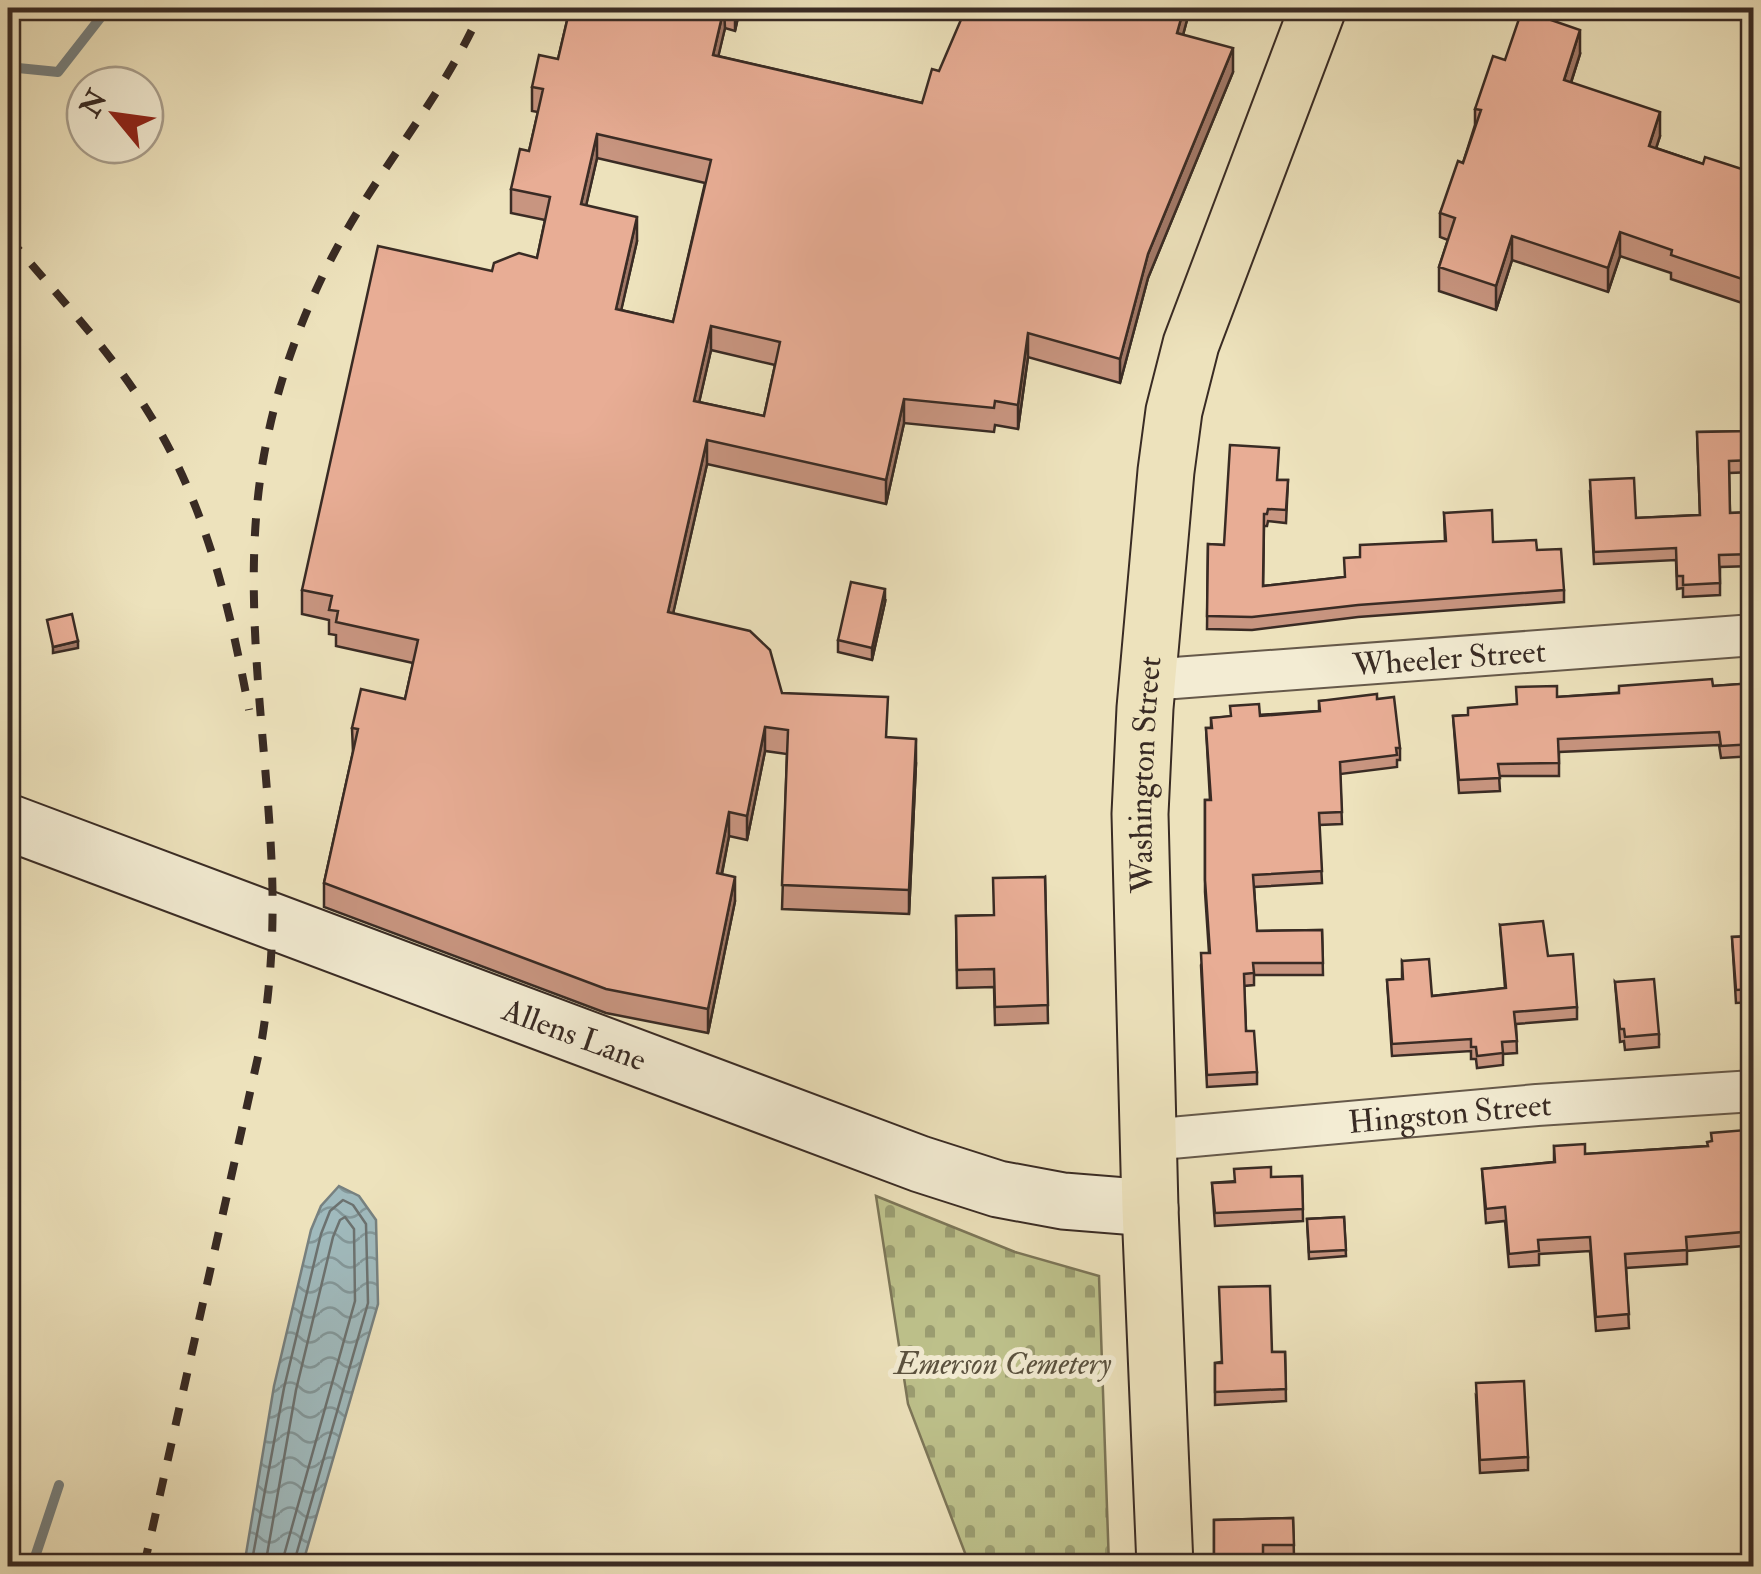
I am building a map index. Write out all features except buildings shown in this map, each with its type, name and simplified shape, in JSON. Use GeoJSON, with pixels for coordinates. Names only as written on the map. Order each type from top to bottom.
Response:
{"type":"FeatureCollection","features":[{"type":"Feature","properties":{"kind":"main road","name":"Washington Street"},"geometry":{"type":"LineString","coordinates":[[1165,1566],[1150,1208],[1140,814],[1169,451],[1174,411],[1191,344],[1318,8]]}},
{"type":"Feature","properties":{"kind":"street","name":"Wheeler Street"},"geometry":{"type":"LineString","coordinates":[[1148,680],[1754,635]]}},
{"type":"Feature","properties":{"kind":"street","name":"Allens Lane"},"geometry":{"type":"LineString","coordinates":[[8,822],[998,1190],[1063,1201],[1150,1208]]}},
{"type":"Feature","properties":{"kind":"street","name":"Hingston Street"},"geometry":{"type":"LineString","coordinates":[[1148,1140],[1537,1105],[1754,1091]]}},
{"type":"Feature","properties":{"kind":"green space","name":"Emerson Cemetery"},"geometry":{"type":"Polygon","coordinates":[[[876,1196],[1015,1252],[1099,1276],[1109,1566],[970,1566],[908,1404],[876,1196]]]}},
{"type":"Feature","properties":{"kind":"water"},"geometry":{"type":"Polygon","coordinates":[[[339,1186],[359,1196],[376,1220],[378,1304],[302,1566],[241,1566],[274,1386],[311,1230],[321,1206],[339,1186]]]}},
{"type":"Feature","properties":{"kind":"waterway"},"geometry":{"type":"LineString","coordinates":[[8,67],[58,72],[108,8]]}},
{"type":"Feature","properties":{"kind":"waterway"},"geometry":{"type":"LineString","coordinates":[[32,1566],[59,1485]]}},
{"type":"Feature","properties":{"kind":"railway"},"geometry":{"type":"LineString","coordinates":[[144,1566],[262,1039],[268,997],[272,872],[257,664],[254,559],[257,507],[270,426],[296,338],[333,254],[453,65],[482,8]]}},
{"type":"Feature","properties":{"kind":"railway"},"geometry":{"type":"LineString","coordinates":[[8,237],[118,368],[170,449],[213,558],[249,710]]}}]}
